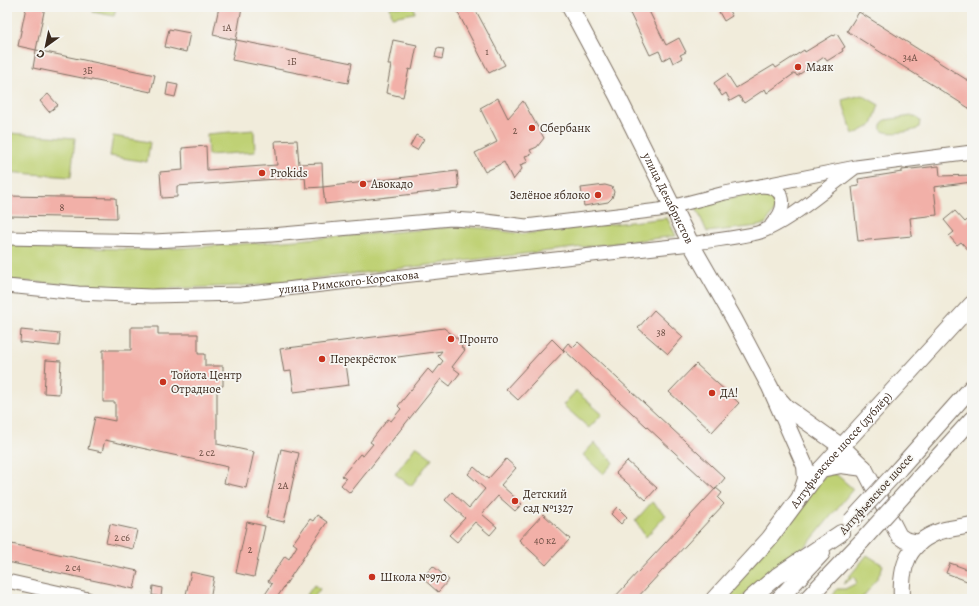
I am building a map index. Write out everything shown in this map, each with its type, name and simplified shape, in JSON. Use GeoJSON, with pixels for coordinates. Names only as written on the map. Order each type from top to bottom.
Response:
{"type":"FeatureCollection","features":[{"type":"Feature","properties":{"kind":"main road","name":"улица Декабристов"},"geometry":{"type":"LineString","coordinates":[[570,7],[673,206],[691,244],[734,319],[770,387],[805,466],[806,480],[800,497]]}},
{"type":"Feature","properties":{"kind":"main road","name":"Алтуфьевское шоссе (дублёр)"},"geometry":{"type":"LineString","coordinates":[[714,599],[769,539],[821,469],[972,304]]}},
{"type":"Feature","properties":{"kind":"main road","name":"улица Декабристов"},"geometry":{"type":"LineString","coordinates":[[770,387],[786,407],[842,447],[864,468],[899,536],[906,540],[919,543]]}},
{"type":"Feature","properties":{"kind":"main road","name":"Алтуфьевское шоссе"},"geometry":{"type":"LineString","coordinates":[[779,599],[972,387]]}},
{"type":"Feature","properties":{"kind":"main road","name":"Алтуфьевское шоссе"},"geometry":{"type":"LineString","coordinates":[[807,599],[909,489],[972,418]]}},
{"type":"Feature","properties":{"kind":"main road"},"geometry":{"type":"LineString","coordinates":[[821,469],[841,465],[864,468]]}},
{"type":"Feature","properties":{"kind":"main road"},"geometry":{"type":"LineString","coordinates":[[902,599],[901,584],[905,563],[910,552],[919,543],[942,531],[972,526]]}},
{"type":"Feature","properties":{"kind":"main road"},"geometry":{"type":"LineString","coordinates":[[750,599],[777,576],[846,527]]}},
{"type":"Feature","properties":{"kind":"main road"},"geometry":{"type":"LineString","coordinates":[[820,599],[827,585],[856,546]]}},
{"type":"Feature","properties":{"kind":"street"},"geometry":{"type":"LineString","coordinates":[[7,238],[153,241],[272,235],[451,219],[486,221],[526,226],[659,210],[758,186],[856,167],[972,152]]}},
{"type":"Feature","properties":{"kind":"street","name":"улица Римского-Корсакова"},"geometry":{"type":"LineString","coordinates":[[7,286],[78,293],[151,296],[241,294],[691,244],[758,232],[768,228],[782,220],[856,167]]}},
{"type":"Feature","properties":{"kind":"street"},"geometry":{"type":"LineString","coordinates":[[758,186],[767,186],[774,189],[780,193],[783,199],[781,212],[768,228]]}},
{"type":"Feature","properties":{"kind":"street"},"geometry":{"type":"LineString","coordinates":[[7,581],[55,596],[88,599]]}},
{"type":"Feature","properties":{"kind":"green space"},"geometry":{"type":"Polygon","coordinates":[[[94,7],[116,7],[114,16],[93,12],[94,7]]]}},
{"type":"Feature","properties":{"kind":"green space"},"geometry":{"type":"Polygon","coordinates":[[[390,7],[414,7],[415,13],[392,17],[390,7]]]}},
{"type":"Feature","properties":{"kind":"green space"},"geometry":{"type":"Polygon","coordinates":[[[862,95],[879,105],[872,125],[853,134],[842,100],[862,95]]]}},
{"type":"Feature","properties":{"kind":"green space"},"geometry":{"type":"Polygon","coordinates":[[[915,116],[920,121],[917,129],[907,132],[892,133],[881,130],[881,126],[885,120],[915,116]]]}},
{"type":"Feature","properties":{"kind":"green space"},"geometry":{"type":"Polygon","coordinates":[[[254,130],[255,152],[208,155],[207,134],[254,130]]]}},
{"type":"Feature","properties":{"kind":"green space"},"geometry":{"type":"Polygon","coordinates":[[[9,133],[75,138],[71,177],[7,172],[9,133]]]}},
{"type":"Feature","properties":{"kind":"green space"},"geometry":{"type":"Polygon","coordinates":[[[113,136],[150,142],[147,162],[110,156],[113,136]]]}},
{"type":"Feature","properties":{"kind":"green space"},"geometry":{"type":"Polygon","coordinates":[[[770,190],[780,203],[765,224],[758,226],[707,232],[695,205],[770,190]]]}},
{"type":"Feature","properties":{"kind":"green space"},"geometry":{"type":"Polygon","coordinates":[[[667,218],[676,236],[259,285],[142,290],[7,280],[7,245],[149,250],[272,242],[453,227],[482,228],[522,234],[667,218]]]}},
{"type":"Feature","properties":{"kind":"green space"},"geometry":{"type":"Polygon","coordinates":[[[576,391],[602,414],[589,428],[563,405],[576,391]]]}},
{"type":"Feature","properties":{"kind":"green space"},"geometry":{"type":"Polygon","coordinates":[[[594,443],[614,462],[603,474],[583,455],[594,443]]]}},
{"type":"Feature","properties":{"kind":"green space"},"geometry":{"type":"Polygon","coordinates":[[[416,446],[432,458],[411,486],[395,474],[416,446]]]}},
{"type":"Feature","properties":{"kind":"green space"},"geometry":{"type":"Polygon","coordinates":[[[829,473],[837,475],[853,489],[808,544],[739,599],[722,599],[814,485],[829,473]]]}},
{"type":"Feature","properties":{"kind":"green space"},"geometry":{"type":"Polygon","coordinates":[[[652,502],[666,515],[646,537],[635,521],[652,502]]]}},
{"type":"Feature","properties":{"kind":"green space"},"geometry":{"type":"Polygon","coordinates":[[[867,555],[883,565],[877,579],[868,591],[861,599],[831,599],[837,589],[845,589],[857,583],[854,577],[843,584],[867,555]]]}},
{"type":"Feature","properties":{"kind":"green space"},"geometry":{"type":"Polygon","coordinates":[[[314,585],[320,589],[313,599],[304,599],[314,585]]]}},
{"type":"Feature","properties":{"kind":"building"},"geometry":{"type":"Polygon","coordinates":[[[26,7],[45,7],[36,50],[18,46],[26,7]]]}},
{"type":"Feature","properties":{"kind":"building"},"geometry":{"type":"Polygon","coordinates":[[[219,7],[242,7],[236,40],[213,35],[219,7]]]}},
{"type":"Feature","properties":{"kind":"building"},"geometry":{"type":"Polygon","coordinates":[[[455,7],[474,7],[505,65],[489,73],[455,7]]]}},
{"type":"Feature","properties":{"kind":"building"},"geometry":{"type":"Polygon","coordinates":[[[627,7],[647,7],[666,45],[679,38],[686,52],[680,55],[682,58],[673,63],[670,56],[663,60],[659,51],[650,55],[627,7]]]}},
{"type":"Feature","properties":{"kind":"building"},"geometry":{"type":"Polygon","coordinates":[[[727,7],[732,16],[724,21],[719,12],[727,7]]]}},
{"type":"Feature","properties":{"kind":"building"},"geometry":{"type":"Polygon","coordinates":[[[859,12],[972,83],[972,110],[847,31],[859,12]]]}},
{"type":"Feature","properties":{"kind":"building"},"geometry":{"type":"Polygon","coordinates":[[[169,29],[190,33],[186,52],[165,47],[169,29]]]}},
{"type":"Feature","properties":{"kind":"building"},"geometry":{"type":"Polygon","coordinates":[[[837,34],[845,47],[842,49],[843,51],[827,61],[824,57],[797,76],[795,73],[767,93],[765,89],[744,103],[739,96],[730,101],[726,93],[722,96],[714,83],[727,74],[736,88],[774,65],[776,68],[804,50],[805,52],[837,34]]]}},
{"type":"Feature","properties":{"kind":"building"},"geometry":{"type":"Polygon","coordinates":[[[236,40],[352,63],[348,83],[232,60],[236,40]]]}},
{"type":"Feature","properties":{"kind":"building"},"geometry":{"type":"Polygon","coordinates":[[[393,40],[417,45],[412,70],[409,69],[403,97],[386,93],[391,65],[388,65],[393,40]]]}},
{"type":"Feature","properties":{"kind":"building"},"geometry":{"type":"Polygon","coordinates":[[[437,48],[444,49],[442,59],[435,57],[437,48]]]}},
{"type":"Feature","properties":{"kind":"building"},"geometry":{"type":"Polygon","coordinates":[[[36,50],[155,75],[151,92],[33,68],[36,50]]]}},
{"type":"Feature","properties":{"kind":"building"},"geometry":{"type":"Polygon","coordinates":[[[168,83],[178,85],[175,97],[166,95],[168,83]]]}},
{"type":"Feature","properties":{"kind":"building"},"geometry":{"type":"Polygon","coordinates":[[[48,94],[58,105],[49,112],[40,101],[48,94]]]}},
{"type":"Feature","properties":{"kind":"building"},"geometry":{"type":"Polygon","coordinates":[[[498,98],[508,118],[523,101],[544,138],[537,147],[530,150],[532,154],[525,156],[528,162],[520,165],[522,169],[513,180],[504,162],[485,172],[475,153],[497,142],[480,108],[498,98]]]}},
{"type":"Feature","properties":{"kind":"building"},"geometry":{"type":"Polygon","coordinates":[[[416,135],[424,139],[417,150],[410,146],[416,135]]]}},
{"type":"Feature","properties":{"kind":"building"},"geometry":{"type":"Polygon","coordinates":[[[297,140],[299,164],[322,163],[323,187],[306,188],[305,177],[177,186],[177,197],[162,198],[160,172],[183,170],[182,148],[206,146],[207,170],[277,165],[275,141],[297,140]]]}},
{"type":"Feature","properties":{"kind":"building"},"geometry":{"type":"Polygon","coordinates":[[[939,166],[940,176],[972,175],[972,182],[934,187],[937,215],[910,218],[912,236],[858,241],[852,187],[859,186],[858,179],[902,172],[902,170],[939,166]]]}},
{"type":"Feature","properties":{"kind":"building"},"geometry":{"type":"Polygon","coordinates":[[[457,171],[459,189],[325,204],[323,187],[457,171]]]}},
{"type":"Feature","properties":{"kind":"building","name":"Зелёное яблоко"},"geometry":{"type":"Polygon","coordinates":[[[605,185],[612,187],[614,192],[612,198],[608,202],[584,206],[581,188],[605,185]]]}},
{"type":"Feature","properties":{"kind":"building"},"geometry":{"type":"Polygon","coordinates":[[[7,196],[116,198],[117,218],[7,216],[7,196]]]}},
{"type":"Feature","properties":{"kind":"building"},"geometry":{"type":"Polygon","coordinates":[[[955,211],[965,222],[972,216],[972,254],[961,242],[957,245],[949,236],[954,232],[944,220],[955,211]]]}},
{"type":"Feature","properties":{"kind":"building"},"geometry":{"type":"Polygon","coordinates":[[[654,310],[683,337],[668,354],[638,328],[654,310]]]}},
{"type":"Feature","properties":{"kind":"building"},"geometry":{"type":"Polygon","coordinates":[[[131,327],[158,327],[158,334],[198,334],[198,354],[205,354],[205,366],[223,366],[223,386],[217,386],[217,444],[254,452],[246,488],[224,483],[228,467],[105,440],[102,452],[88,449],[95,417],[115,421],[115,402],[103,402],[103,350],[131,350],[131,327]]]}},
{"type":"Feature","properties":{"kind":"building"},"geometry":{"type":"Polygon","coordinates":[[[444,328],[464,344],[461,347],[465,350],[452,367],[460,373],[450,386],[441,379],[350,493],[341,485],[346,479],[342,476],[360,454],[363,456],[373,444],[370,442],[388,419],[391,421],[401,409],[398,406],[428,369],[433,374],[443,361],[438,356],[442,351],[346,364],[349,385],[294,392],[291,371],[284,372],[280,349],[444,328]]]}},
{"type":"Feature","properties":{"kind":"building"},"geometry":{"type":"Polygon","coordinates":[[[21,330],[60,334],[59,346],[20,342],[21,330]]]}},
{"type":"Feature","properties":{"kind":"building"},"geometry":{"type":"Polygon","coordinates":[[[552,339],[564,351],[518,400],[506,389],[552,339]]]}},
{"type":"Feature","properties":{"kind":"building"},"geometry":{"type":"Polygon","coordinates":[[[578,342],[725,478],[715,490],[563,349],[568,343],[573,347],[578,342]]]}},
{"type":"Feature","properties":{"kind":"building"},"geometry":{"type":"Polygon","coordinates":[[[46,360],[61,361],[59,394],[44,393],[46,360]]]}},
{"type":"Feature","properties":{"kind":"building"},"geometry":{"type":"Polygon","coordinates":[[[696,364],[739,403],[712,432],[669,392],[696,364]]]}},
{"type":"Feature","properties":{"kind":"building"},"geometry":{"type":"Polygon","coordinates":[[[281,449],[299,453],[284,522],[266,518],[281,449]]]}},
{"type":"Feature","properties":{"kind":"building"},"geometry":{"type":"Polygon","coordinates":[[[506,459],[516,468],[501,485],[522,504],[515,511],[498,496],[482,514],[497,527],[490,535],[475,522],[457,542],[449,535],[465,518],[445,500],[452,492],[469,508],[485,489],[468,474],[474,467],[488,479],[506,459]]]}},
{"type":"Feature","properties":{"kind":"building"},"geometry":{"type":"Polygon","coordinates":[[[627,461],[657,488],[646,500],[616,473],[627,461]]]}},
{"type":"Feature","properties":{"kind":"building"},"geometry":{"type":"Polygon","coordinates":[[[716,488],[722,493],[718,498],[724,504],[636,599],[613,599],[716,488]]]}},
{"type":"Feature","properties":{"kind":"building"},"geometry":{"type":"Polygon","coordinates":[[[617,507],[627,517],[621,524],[611,514],[617,507]]]}},
{"type":"Feature","properties":{"kind":"building"},"geometry":{"type":"Polygon","coordinates":[[[543,514],[570,539],[546,565],[519,540],[543,514]]]}},
{"type":"Feature","properties":{"kind":"building"},"geometry":{"type":"Polygon","coordinates":[[[317,515],[327,522],[276,599],[262,599],[272,584],[268,581],[285,556],[289,559],[297,546],[293,543],[310,519],[313,521],[317,515]]]}},
{"type":"Feature","properties":{"kind":"building"},"geometry":{"type":"Polygon","coordinates":[[[247,522],[265,526],[254,577],[236,573],[247,522]]]}},
{"type":"Feature","properties":{"kind":"building"},"geometry":{"type":"Polygon","coordinates":[[[110,524],[137,530],[133,549],[106,543],[110,524]]]}},
{"type":"Feature","properties":{"kind":"building"},"geometry":{"type":"Polygon","coordinates":[[[7,543],[138,571],[134,589],[7,562],[7,543]]]}},
{"type":"Feature","properties":{"kind":"building"},"geometry":{"type":"Polygon","coordinates":[[[950,563],[972,571],[972,583],[946,573],[950,563]]]}},
{"type":"Feature","properties":{"kind":"building"},"geometry":{"type":"Polygon","coordinates":[[[433,566],[449,580],[438,592],[422,578],[433,566]]]}},
{"type":"Feature","properties":{"kind":"building"},"geometry":{"type":"Polygon","coordinates":[[[191,572],[214,577],[210,599],[185,599],[191,572]]]}},
{"type":"Feature","properties":{"kind":"building"},"geometry":{"type":"Polygon","coordinates":[[[153,586],[162,588],[161,597],[152,595],[153,586]]]}},
{"type":"Feature","properties":{"kind":"place","name":"Маяк"},"geometry":{"type":"Point","coordinates":[798,67]}},
{"type":"Feature","properties":{"kind":"place","name":"Сбербанк"},"geometry":{"type":"Point","coordinates":[532,128]}},
{"type":"Feature","properties":{"kind":"place","name":"Prokids"},"geometry":{"type":"Point","coordinates":[262,173]}},
{"type":"Feature","properties":{"kind":"place","name":"Авокадо"},"geometry":{"type":"Point","coordinates":[363,184]}},
{"type":"Feature","properties":{"kind":"place","name":"Зелёное яблоко"},"geometry":{"type":"Point","coordinates":[598,195]}},
{"type":"Feature","properties":{"kind":"place","name":"Пронто"},"geometry":{"type":"Point","coordinates":[451,339]}},
{"type":"Feature","properties":{"kind":"place","name":"Перекрёсток"},"geometry":{"type":"Point","coordinates":[322,359]}},
{"type":"Feature","properties":{"kind":"place","name":"Тойота Центр Отрадное"},"geometry":{"type":"Point","coordinates":[163,382]}},
{"type":"Feature","properties":{"kind":"place","name":"ДА!"},"geometry":{"type":"Point","coordinates":[712,393]}},
{"type":"Feature","properties":{"kind":"place","name":"Детский сад №1327"},"geometry":{"type":"Point","coordinates":[515,501]}},
{"type":"Feature","properties":{"kind":"place","name":"Школа №970"},"geometry":{"type":"Point","coordinates":[372,577]}}]}
